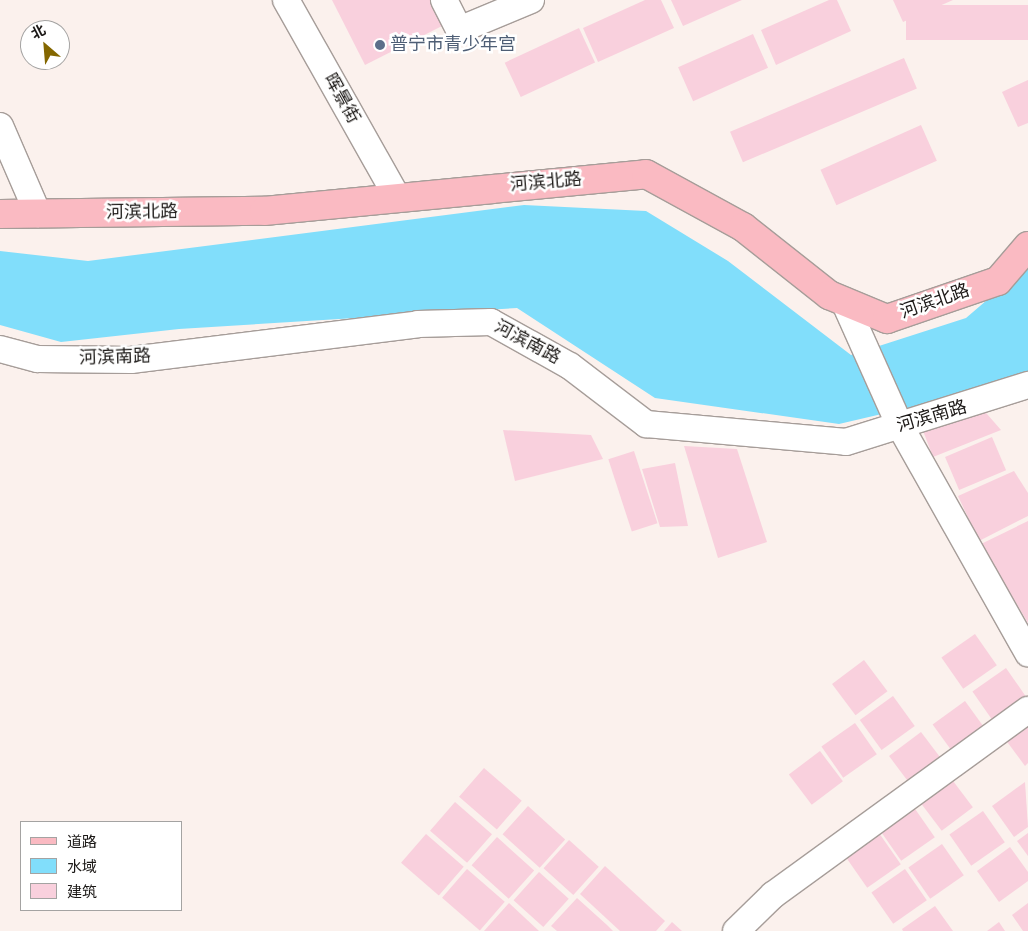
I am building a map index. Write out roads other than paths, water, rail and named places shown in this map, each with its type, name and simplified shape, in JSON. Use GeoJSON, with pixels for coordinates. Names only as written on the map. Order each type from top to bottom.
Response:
{"type":"FeatureCollection","features":[{"type":"Feature","properties":{"kind":"main road","name":"河滨北路"},"geometry":{"type":"LineString","coordinates":[[0,214],[264,211],[646,174],[743,227],[829,295],[887,319],[998,281],[1028,246]]}},
{"type":"Feature","properties":{"kind":"street","name":"晖景街"},"geometry":{"type":"LineString","coordinates":[[286,0],[397,197]]}},
{"type":"Feature","properties":{"kind":"street"},"geometry":{"type":"LineString","coordinates":[[444,0],[459,30],[532,0]]}},
{"type":"Feature","properties":{"kind":"street"},"geometry":{"type":"LineString","coordinates":[[0,126],[38,214]]}},
{"type":"Feature","properties":{"kind":"street"},"geometry":{"type":"LineString","coordinates":[[844,301],[900,426],[1028,653]]}},
{"type":"Feature","properties":{"kind":"street","name":"河滨南路"},"geometry":{"type":"LineString","coordinates":[[0,349],[38,359],[131,360],[418,324],[491,322],[570,366],[646,424],[846,442],[1028,385]]}},
{"type":"Feature","properties":{"kind":"street"},"geometry":{"type":"LineString","coordinates":[[736,931],[773,895],[1028,710]]}},
{"type":"Feature","properties":{"kind":"water"},"geometry":{"type":"Polygon","coordinates":[[[524,205],[646,211],[728,261],[851,355],[966,318],[1028,265],[1028,371],[946,399],[839,424],[655,398],[517,308],[179,329],[61,342],[0,325],[0,251],[88,261],[524,205]]]}},
{"type":"Feature","properties":{"kind":"place","name":"普宁市青少年宫"},"geometry":{"type":"Point","coordinates":[380,45]}}]}
